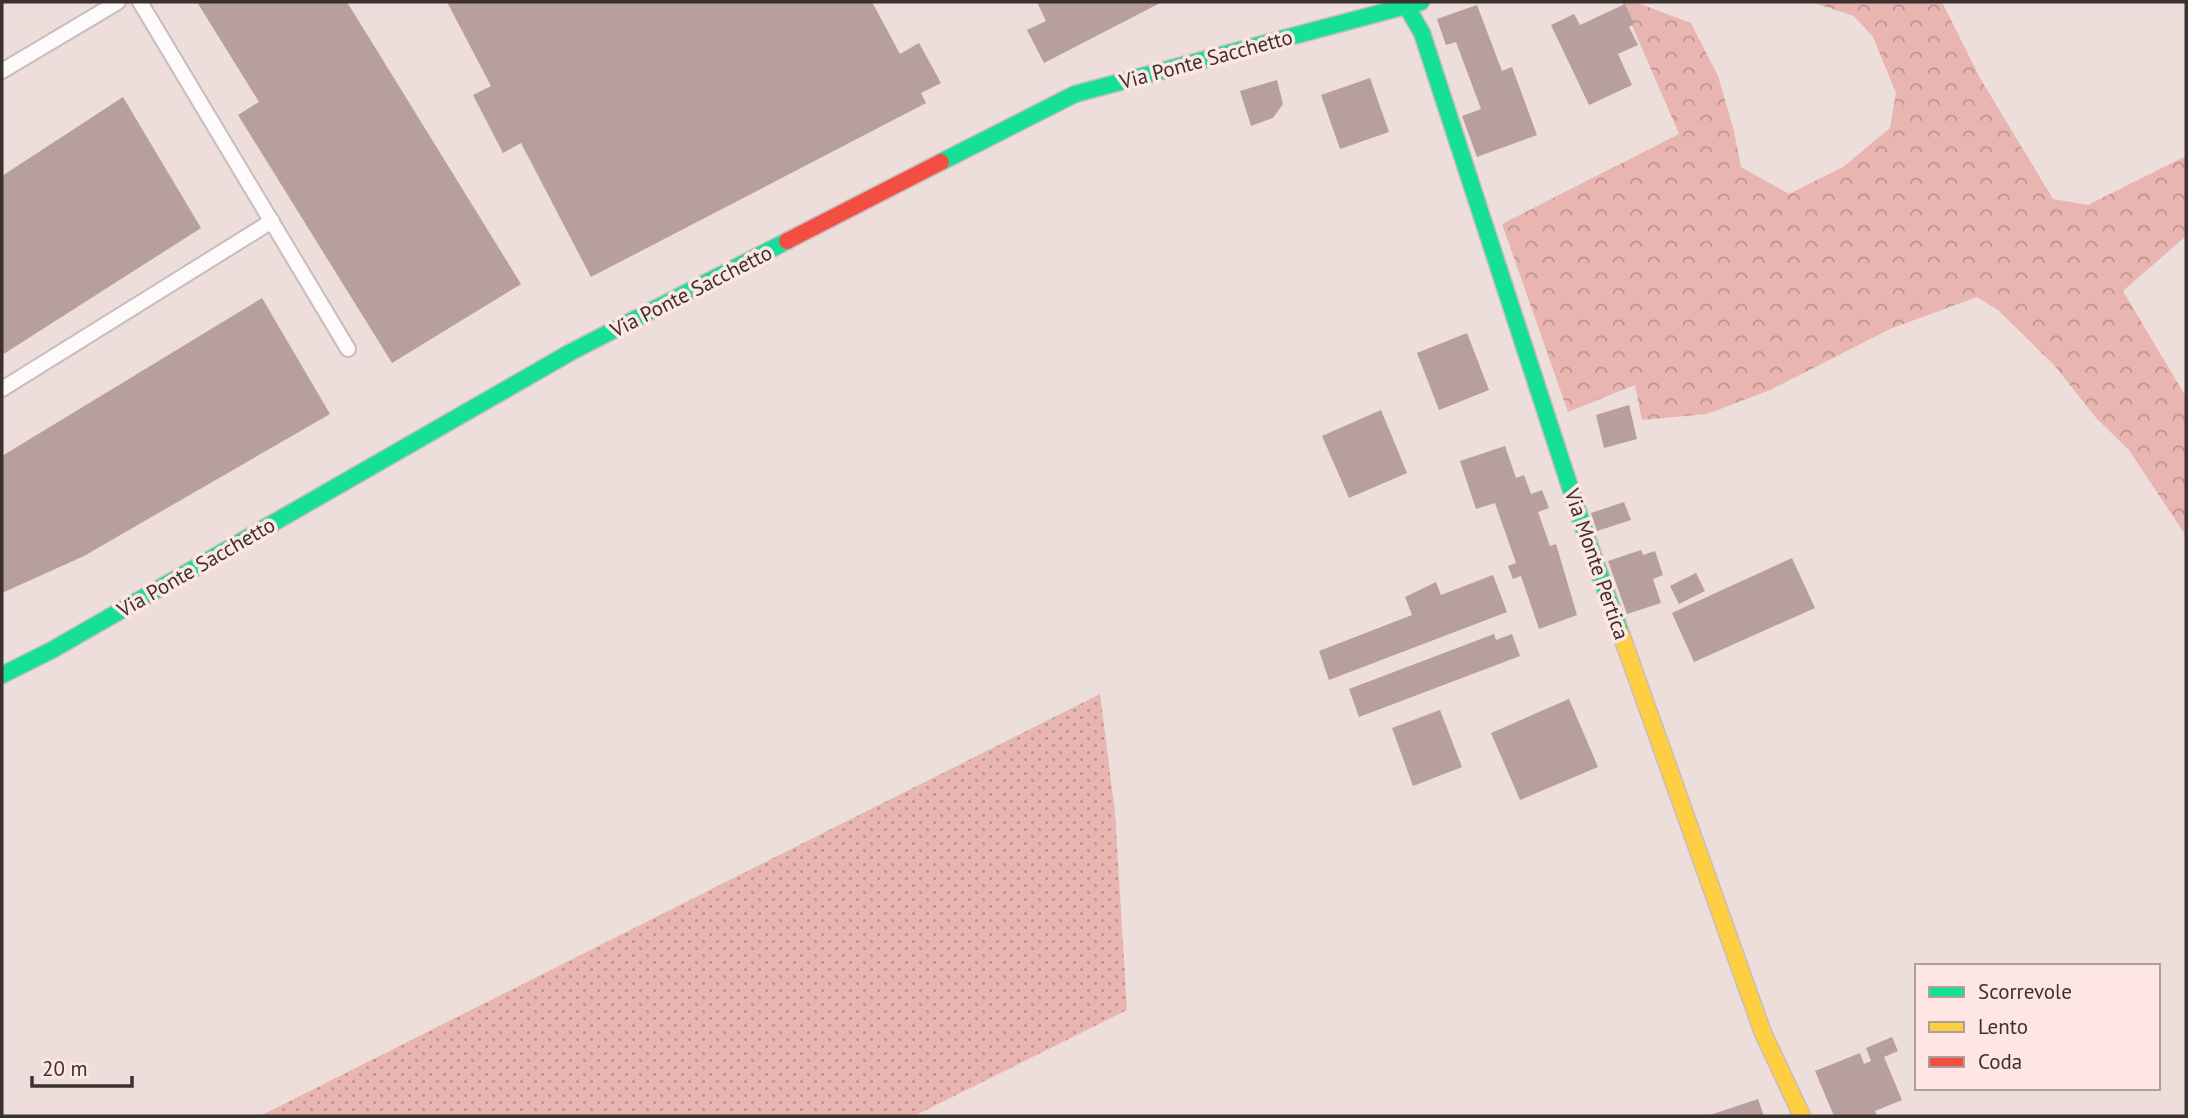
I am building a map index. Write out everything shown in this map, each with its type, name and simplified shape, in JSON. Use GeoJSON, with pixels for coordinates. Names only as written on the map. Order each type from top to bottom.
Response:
{"type":"FeatureCollection","features":[{"type":"Feature","properties":{"kind":"street","name":"Via Ponte Sacchetto"},"geometry":{"type":"LineString","coordinates":[[2,675],[52,650],[571,352],[1075,94],[1414,4]]}},
{"type":"Feature","properties":{"kind":"street","name":"Via Monte Pertica"},"geometry":{"type":"LineString","coordinates":[[1414,4],[1583,527],[1763,1032],[1802,1116]]}},
{"type":"Feature","properties":{"kind":"lane"},"geometry":{"type":"LineString","coordinates":[[2,71],[118,2]]}},
{"type":"Feature","properties":{"kind":"lane"},"geometry":{"type":"LineString","coordinates":[[140,2],[348,349]]}},
{"type":"Feature","properties":{"kind":"lane"},"geometry":{"type":"LineString","coordinates":[[2,389],[272,221]]}},
{"type":"Feature","properties":{"kind":"green space"},"geometry":{"type":"Polygon","coordinates":[[[1622,2],[1635,2],[1691,23],[1718,76],[1741,167],[1789,194],[1843,167],[1890,128],[1896,93],[1873,37],[1854,16],[1811,2],[1942,2],[1980,78],[2053,199],[2088,205],[2186,156],[2186,236],[2123,291],[2186,397],[2186,536],[2129,450],[2097,419],[2054,365],[1998,310],[1977,297],[1890,329],[1770,390],[1707,414],[1642,420],[1635,385],[1568,412],[1502,224],[1679,134],[1622,2]]]}},
{"type":"Feature","properties":{"kind":"green space"},"geometry":{"type":"Polygon","coordinates":[[[1100,694],[1115,813],[1127,1010],[914,1116],[260,1116],[1100,694]]]}},
{"type":"Feature","properties":{"kind":"building"},"geometry":{"type":"Polygon","coordinates":[[[197,2],[347,2],[521,284],[392,363],[238,115],[259,102],[197,2]]]}},
{"type":"Feature","properties":{"kind":"building"},"geometry":{"type":"Polygon","coordinates":[[[447,2],[872,2],[900,54],[919,43],[941,83],[921,93],[926,103],[591,277],[521,143],[503,153],[473,95],[491,86],[447,2]]]}},
{"type":"Feature","properties":{"kind":"building"},"geometry":{"type":"Polygon","coordinates":[[[1037,2],[1162,2],[1044,63],[1027,30],[1046,21],[1037,2]]]}},
{"type":"Feature","properties":{"kind":"building"},"geometry":{"type":"Polygon","coordinates":[[[1625,4],[1634,24],[1629,27],[1638,45],[1618,54],[1632,85],[1589,105],[1551,25],[1574,14],[1580,25],[1625,4]]]}},
{"type":"Feature","properties":{"kind":"building"},"geometry":{"type":"Polygon","coordinates":[[[1477,5],[1502,71],[1512,67],[1537,135],[1477,157],[1462,116],[1481,109],[1456,42],[1446,45],[1437,19],[1477,5]]]}},
{"type":"Feature","properties":{"kind":"building"},"geometry":{"type":"Polygon","coordinates":[[[1370,78],[1389,132],[1340,149],[1321,95],[1370,78]]]}},
{"type":"Feature","properties":{"kind":"building"},"geometry":{"type":"Polygon","coordinates":[[[1277,80],[1283,104],[1273,118],[1251,126],[1240,91],[1277,80]]]}},
{"type":"Feature","properties":{"kind":"building"},"geometry":{"type":"Polygon","coordinates":[[[123,97],[201,228],[2,355],[2,176],[123,97]]]}},
{"type":"Feature","properties":{"kind":"building"},"geometry":{"type":"Polygon","coordinates":[[[262,298],[330,414],[84,556],[2,593],[2,456],[262,298]]]}},
{"type":"Feature","properties":{"kind":"building"},"geometry":{"type":"Polygon","coordinates":[[[1467,333],[1489,390],[1439,410],[1417,353],[1467,333]]]}},
{"type":"Feature","properties":{"kind":"building"},"geometry":{"type":"Polygon","coordinates":[[[1629,405],[1637,439],[1604,448],[1596,415],[1629,405]]]}},
{"type":"Feature","properties":{"kind":"building"},"geometry":{"type":"Polygon","coordinates":[[[1381,410],[1407,473],[1349,498],[1322,436],[1381,410]]]}},
{"type":"Feature","properties":{"kind":"building"},"geometry":{"type":"Polygon","coordinates":[[[1505,446],[1516,478],[1524,475],[1531,494],[1542,490],[1549,508],[1538,512],[1550,546],[1556,544],[1577,615],[1539,629],[1521,576],[1513,579],[1508,566],[1516,563],[1495,503],[1476,509],[1460,461],[1505,446]]]}},
{"type":"Feature","properties":{"kind":"building"},"geometry":{"type":"Polygon","coordinates":[[[1624,502],[1631,520],[1597,531],[1591,513],[1624,502]]]}},
{"type":"Feature","properties":{"kind":"building"},"geometry":{"type":"Polygon","coordinates":[[[1641,550],[1643,555],[1655,551],[1663,575],[1653,579],[1661,603],[1627,614],[1608,561],[1641,550]]]}},
{"type":"Feature","properties":{"kind":"building"},"geometry":{"type":"Polygon","coordinates":[[[1792,558],[1815,608],[1694,662],[1672,613],[1792,558]]]}},
{"type":"Feature","properties":{"kind":"building"},"geometry":{"type":"Polygon","coordinates":[[[1696,573],[1705,591],[1679,604],[1670,586],[1696,573]]]}},
{"type":"Feature","properties":{"kind":"building"},"geometry":{"type":"Polygon","coordinates":[[[1493,575],[1507,612],[1329,680],[1319,651],[1412,615],[1405,597],[1436,582],[1441,595],[1493,575]]]}},
{"type":"Feature","properties":{"kind":"building"},"geometry":{"type":"Polygon","coordinates":[[[1494,634],[1496,640],[1512,634],[1520,656],[1359,717],[1349,689],[1494,634]]]}},
{"type":"Feature","properties":{"kind":"building"},"geometry":{"type":"Polygon","coordinates":[[[1569,699],[1598,767],[1520,800],[1491,733],[1569,699]]]}},
{"type":"Feature","properties":{"kind":"building"},"geometry":{"type":"Polygon","coordinates":[[[1440,710],[1462,767],[1413,786],[1392,728],[1440,710]]]}},
{"type":"Feature","properties":{"kind":"building"},"geometry":{"type":"Polygon","coordinates":[[[1892,1037],[1898,1051],[1884,1057],[1902,1100],[1875,1111],[1877,1116],[1834,1116],[1815,1071],[1860,1053],[1864,1064],[1871,1061],[1866,1048],[1892,1037]]]}},
{"type":"Feature","properties":{"kind":"building"},"geometry":{"type":"Polygon","coordinates":[[[1758,1099],[1764,1116],[1707,1116],[1758,1099]]]}},
{"type":"Feature","properties":{"kind":"traffic: fast"},"geometry":{"type":"LineString","coordinates":[[941,162],[1075,94],[1421,2]]}},
{"type":"Feature","properties":{"kind":"traffic: fast"},"geometry":{"type":"LineString","coordinates":[[1407,7],[1422,33],[1583,527],[1621,634]]}},
{"type":"Feature","properties":{"kind":"traffic: fast"},"geometry":{"type":"LineString","coordinates":[[2,675],[52,650],[571,352],[787,241]]}},
{"type":"Feature","properties":{"kind":"traffic: slow"},"geometry":{"type":"LineString","coordinates":[[1621,634],[1763,1033],[1802,1116]]}},
{"type":"Feature","properties":{"kind":"traffic: jam"},"geometry":{"type":"LineString","coordinates":[[787,241],[941,162]]}}]}
